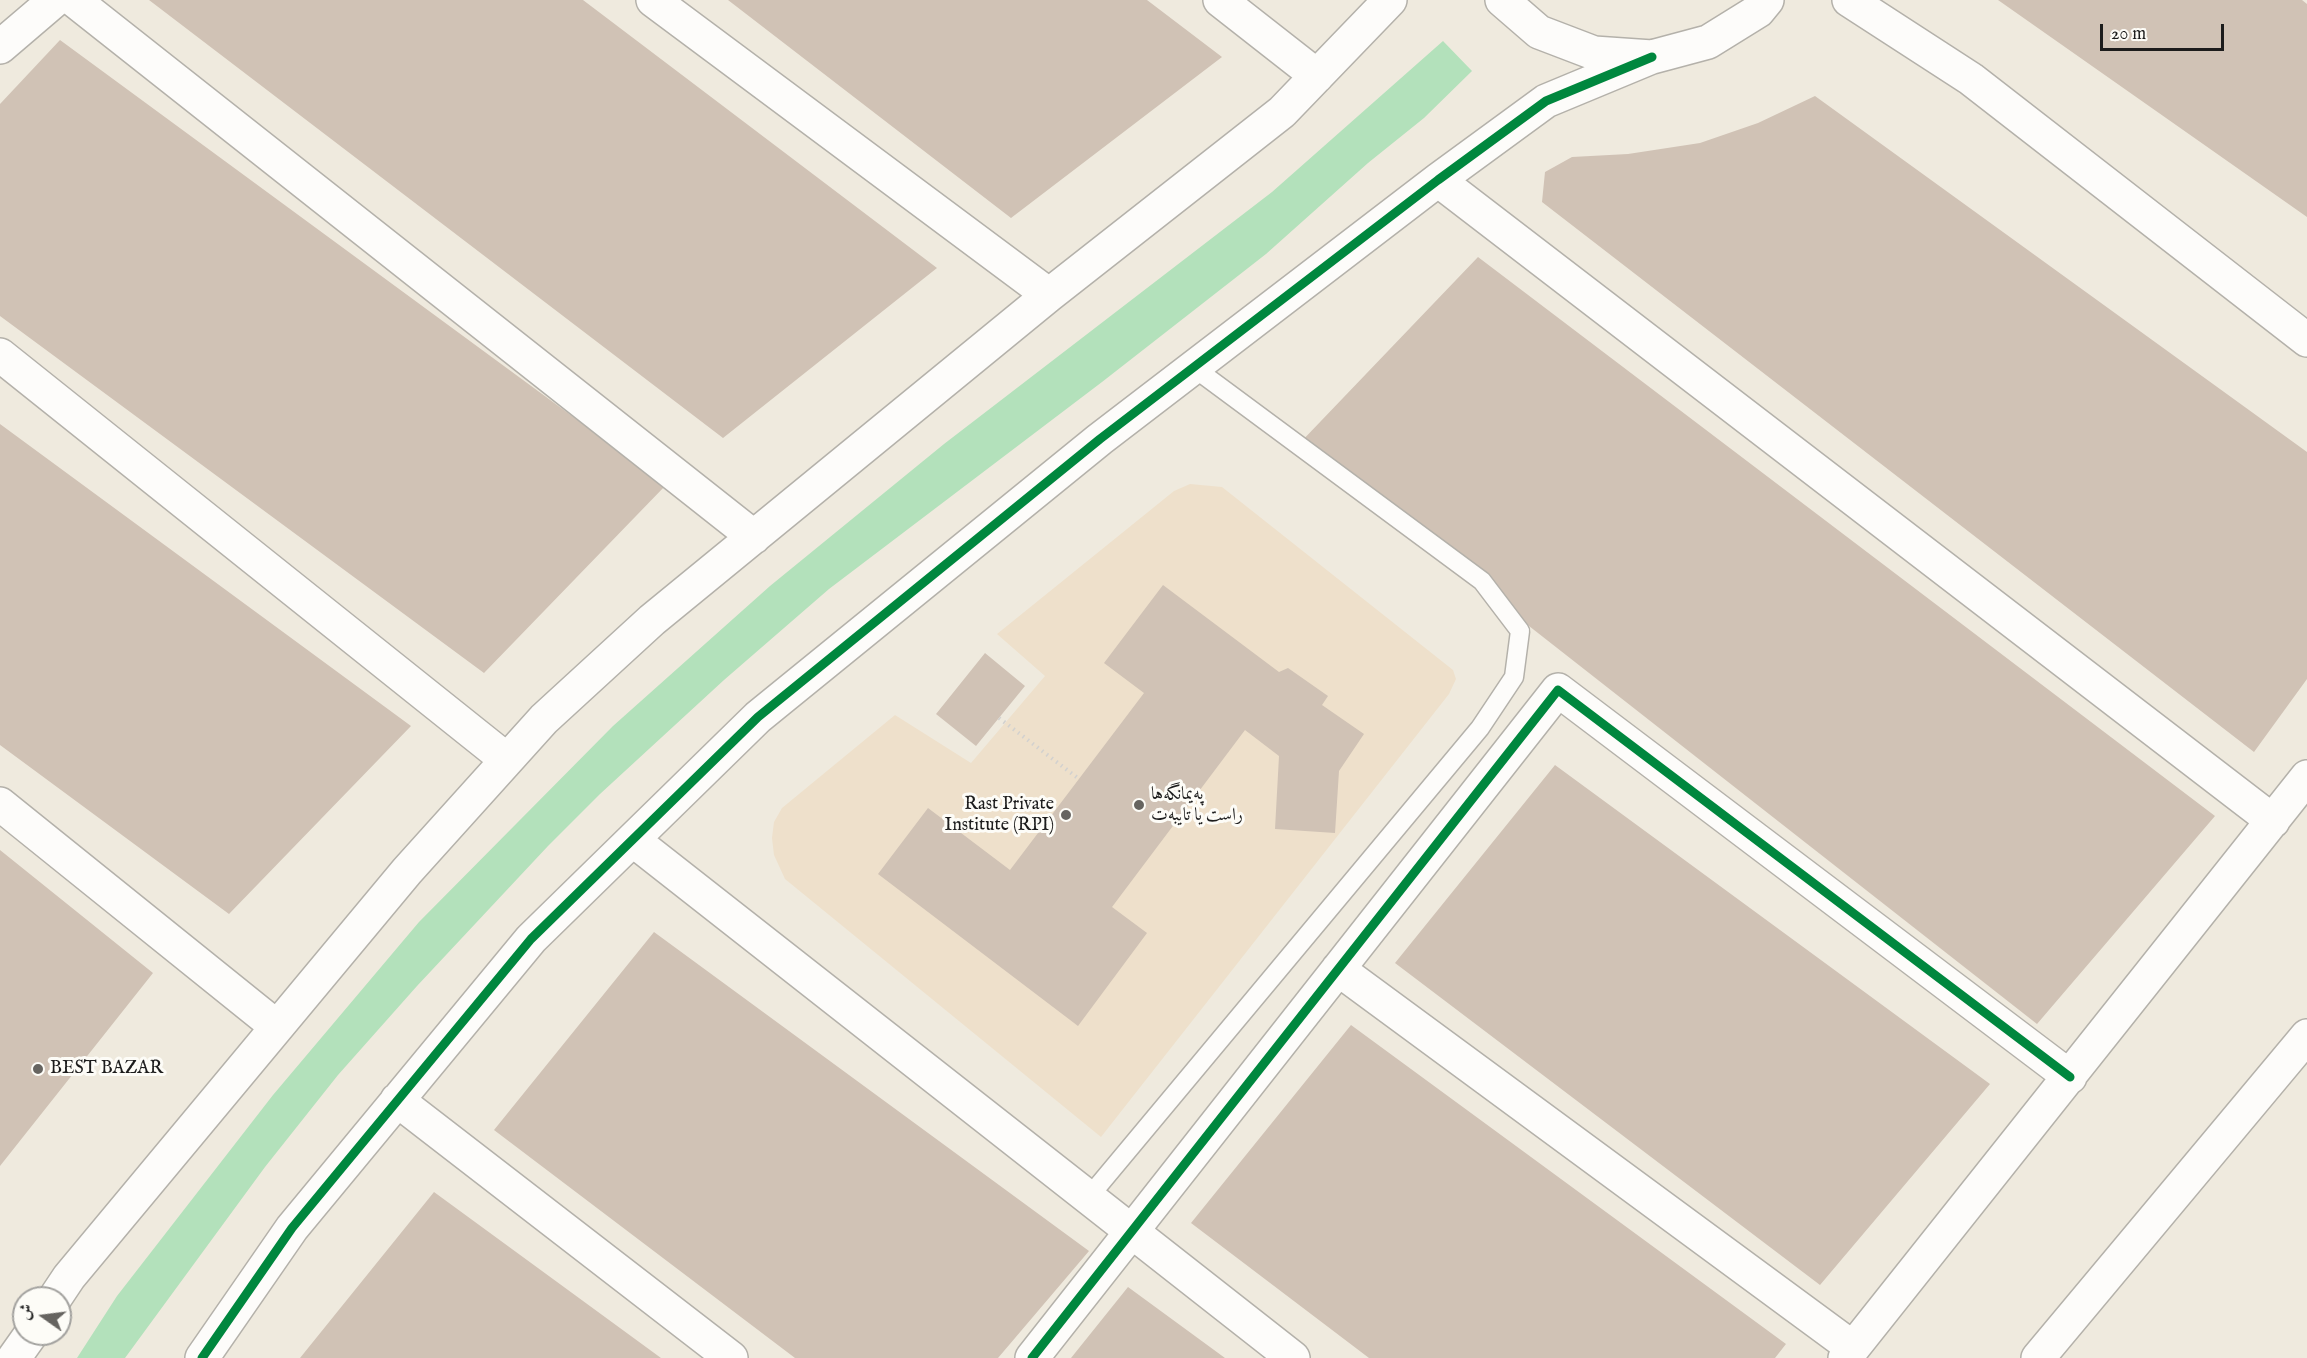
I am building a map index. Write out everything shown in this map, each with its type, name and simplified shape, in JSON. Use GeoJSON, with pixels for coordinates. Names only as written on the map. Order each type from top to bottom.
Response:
{"type":"FeatureCollection","features":[{"type":"Feature","properties":{"kind":"street"},"geometry":{"type":"LineString","coordinates":[[0,47],[55,0]]}},
{"type":"Feature","properties":{"kind":"street"},"geometry":{"type":"LineString","coordinates":[[74,0],[754,537]]}},
{"type":"Feature","properties":{"kind":"street"},"geometry":{"type":"LineString","coordinates":[[653,0],[1049,295]]}},
{"type":"Feature","properties":{"kind":"street"},"geometry":{"type":"LineString","coordinates":[[1220,0],[1317,76]]}},
{"type":"Feature","properties":{"kind":"street"},"geometry":{"type":"LineString","coordinates":[[64,1286],[407,871],[544,719],[652,620],[1049,295],[1282,112],[1390,0]]}},
{"type":"Feature","properties":{"kind":"street"},"geometry":{"type":"LineString","coordinates":[[1502,0],[1539,32],[1594,53],[1652,57]]}},
{"type":"Feature","properties":{"kind":"street"},"geometry":{"type":"LineString","coordinates":[[202,1358],[292,1228],[531,939],[758,717],[1100,439],[1438,180],[1546,101],[1652,57],[1708,42],[1758,11],[1767,0]]}},
{"type":"Feature","properties":{"kind":"street"},"geometry":{"type":"LineString","coordinates":[[1849,0],[1971,79],[2307,340]]}},
{"type":"Feature","properties":{"kind":"street"},"geometry":{"type":"LineString","coordinates":[[1438,180],[2273,821]]}},
{"type":"Feature","properties":{"kind":"street"},"geometry":{"type":"LineString","coordinates":[[0,356],[507,760]]}},
{"type":"Feature","properties":{"kind":"street"},"geometry":{"type":"LineString","coordinates":[[1032,1358],[1558,690],[2070,1077]]}},
{"type":"Feature","properties":{"kind":"street"},"geometry":{"type":"LineString","coordinates":[[1338,969],[1849,1353],[2307,777]]}},
{"type":"Feature","properties":{"kind":"street"},"geometry":{"type":"LineString","coordinates":[[0,804],[277,1028]]}},
{"type":"Feature","properties":{"kind":"street"},"geometry":{"type":"LineString","coordinates":[[633,840],[1293,1358]]}},
{"type":"Feature","properties":{"kind":"street"},"geometry":{"type":"LineString","coordinates":[[2038,1358],[2307,1036]]}},
{"type":"Feature","properties":{"kind":"street"},"geometry":{"type":"LineString","coordinates":[[397,1100],[731,1358]]}},
{"type":"Feature","properties":{"kind":"lane"},"geometry":{"type":"LineString","coordinates":[[1088,1198],[1480,728],[1514,677],[1520,631],[1482,581],[1193,367]]}},
{"type":"Feature","properties":{"kind":"path"},"geometry":{"type":"LineString","coordinates":[[999,718],[1079,779]]}},
{"type":"Feature","properties":{"kind":"shaded area","name":"Rast Private Institute (RPI)"},"geometry":{"type":"Polygon","coordinates":[[[1190,484],[1222,487],[1453,670],[1456,679],[1449,694],[1101,1137],[785,879],[774,855],[772,838],[774,822],[782,808],[895,715],[971,763],[1045,676],[997,634],[1174,491],[1190,484]]]}},
{"type":"Feature","properties":{"kind":"green space"},"geometry":{"type":"Polygon","coordinates":[[[1443,41],[1472,71],[1424,118],[1368,163],[1266,254],[1102,382],[829,589],[724,680],[600,794],[417,986],[338,1075],[265,1167],[125,1358],[77,1358],[117,1296],[273,1095],[419,922],[613,726],[770,586],[944,444],[1272,192],[1443,41]]]}},
{"type":"Feature","properties":{"kind":"building"},"geometry":{"type":"Polygon","coordinates":[[[149,0],[583,0],[937,268],[723,438],[149,0]]]}},
{"type":"Feature","properties":{"kind":"building"},"geometry":{"type":"Polygon","coordinates":[[[728,0],[1147,0],[1222,57],[1011,218],[728,0]]]}},
{"type":"Feature","properties":{"kind":"building"},"geometry":{"type":"Polygon","coordinates":[[[1998,0],[2302,0],[2307,4],[2307,217],[1998,0]]]}},
{"type":"Feature","properties":{"kind":"building"},"geometry":{"type":"Polygon","coordinates":[[[60,40],[666,485],[484,673],[0,316],[0,104],[60,40]]]}},
{"type":"Feature","properties":{"kind":"building"},"geometry":{"type":"Polygon","coordinates":[[[1815,96],[2307,452],[2307,679],[2254,752],[1542,202],[1545,172],[1572,157],[1628,154],[1700,143],[1758,123],[1815,96]]]}},
{"type":"Feature","properties":{"kind":"building"},"geometry":{"type":"Polygon","coordinates":[[[1478,257],[2215,816],[2037,1024],[1298,445],[1478,257]]]}},
{"type":"Feature","properties":{"kind":"building"},"geometry":{"type":"Polygon","coordinates":[[[0,424],[411,726],[229,914],[0,745],[0,424]]]}},
{"type":"Feature","properties":{"kind":"building"},"geometry":{"type":"Polygon","coordinates":[[[1163,585],[1279,672],[1288,668],[1328,696],[1322,705],[1364,734],[1339,771],[1335,833],[1275,829],[1279,756],[1245,730],[1112,907],[1147,933],[1078,1026],[878,874],[928,808],[1010,870],[1144,693],[1104,663],[1163,585]]]}},
{"type":"Feature","properties":{"kind":"building"},"geometry":{"type":"Polygon","coordinates":[[[985,653],[1025,686],[976,746],[936,714],[985,653]]]}},
{"type":"Feature","properties":{"kind":"building"},"geometry":{"type":"Polygon","coordinates":[[[1555,765],[1990,1084],[1820,1285],[1395,963],[1555,765]]]}},
{"type":"Feature","properties":{"kind":"building","name":"BEST BAZAR"},"geometry":{"type":"Polygon","coordinates":[[[0,850],[153,973],[0,1166],[0,850]]]}},
{"type":"Feature","properties":{"kind":"building"},"geometry":{"type":"Polygon","coordinates":[[[654,932],[1089,1251],[998,1358],[795,1358],[494,1130],[654,932]]]}},
{"type":"Feature","properties":{"kind":"building"},"geometry":{"type":"Polygon","coordinates":[[[1351,1025],[1786,1344],[1775,1358],[1369,1358],[1191,1223],[1351,1025]]]}},
{"type":"Feature","properties":{"kind":"building"},"geometry":{"type":"Polygon","coordinates":[[[434,1192],[661,1358],[300,1358],[434,1192]]]}},
{"type":"Feature","properties":{"kind":"building"},"geometry":{"type":"Polygon","coordinates":[[[1128,1287],[1225,1358],[1071,1358],[1128,1287]]]}},
{"type":"Feature","properties":{"kind":"cycle path"},"geometry":{"type":"LineString","coordinates":[[202,1358],[292,1228],[531,939],[758,717],[1100,439],[1438,180],[1546,101],[1652,57]]}},
{"type":"Feature","properties":{"kind":"cycle path"},"geometry":{"type":"LineString","coordinates":[[1032,1358],[1558,690],[2070,1077]]}},
{"type":"Feature","properties":{"kind":"place","name":"پەیمانگەها راست یا تایبەت"},"geometry":{"type":"Point","coordinates":[1139,805]}},
{"type":"Feature","properties":{"kind":"place","name":"Rast Private Institute (RPI)"},"geometry":{"type":"Point","coordinates":[1066,815]}},
{"type":"Feature","properties":{"kind":"place","name":"BEST BAZAR"},"geometry":{"type":"Point","coordinates":[38,1069]}}]}
